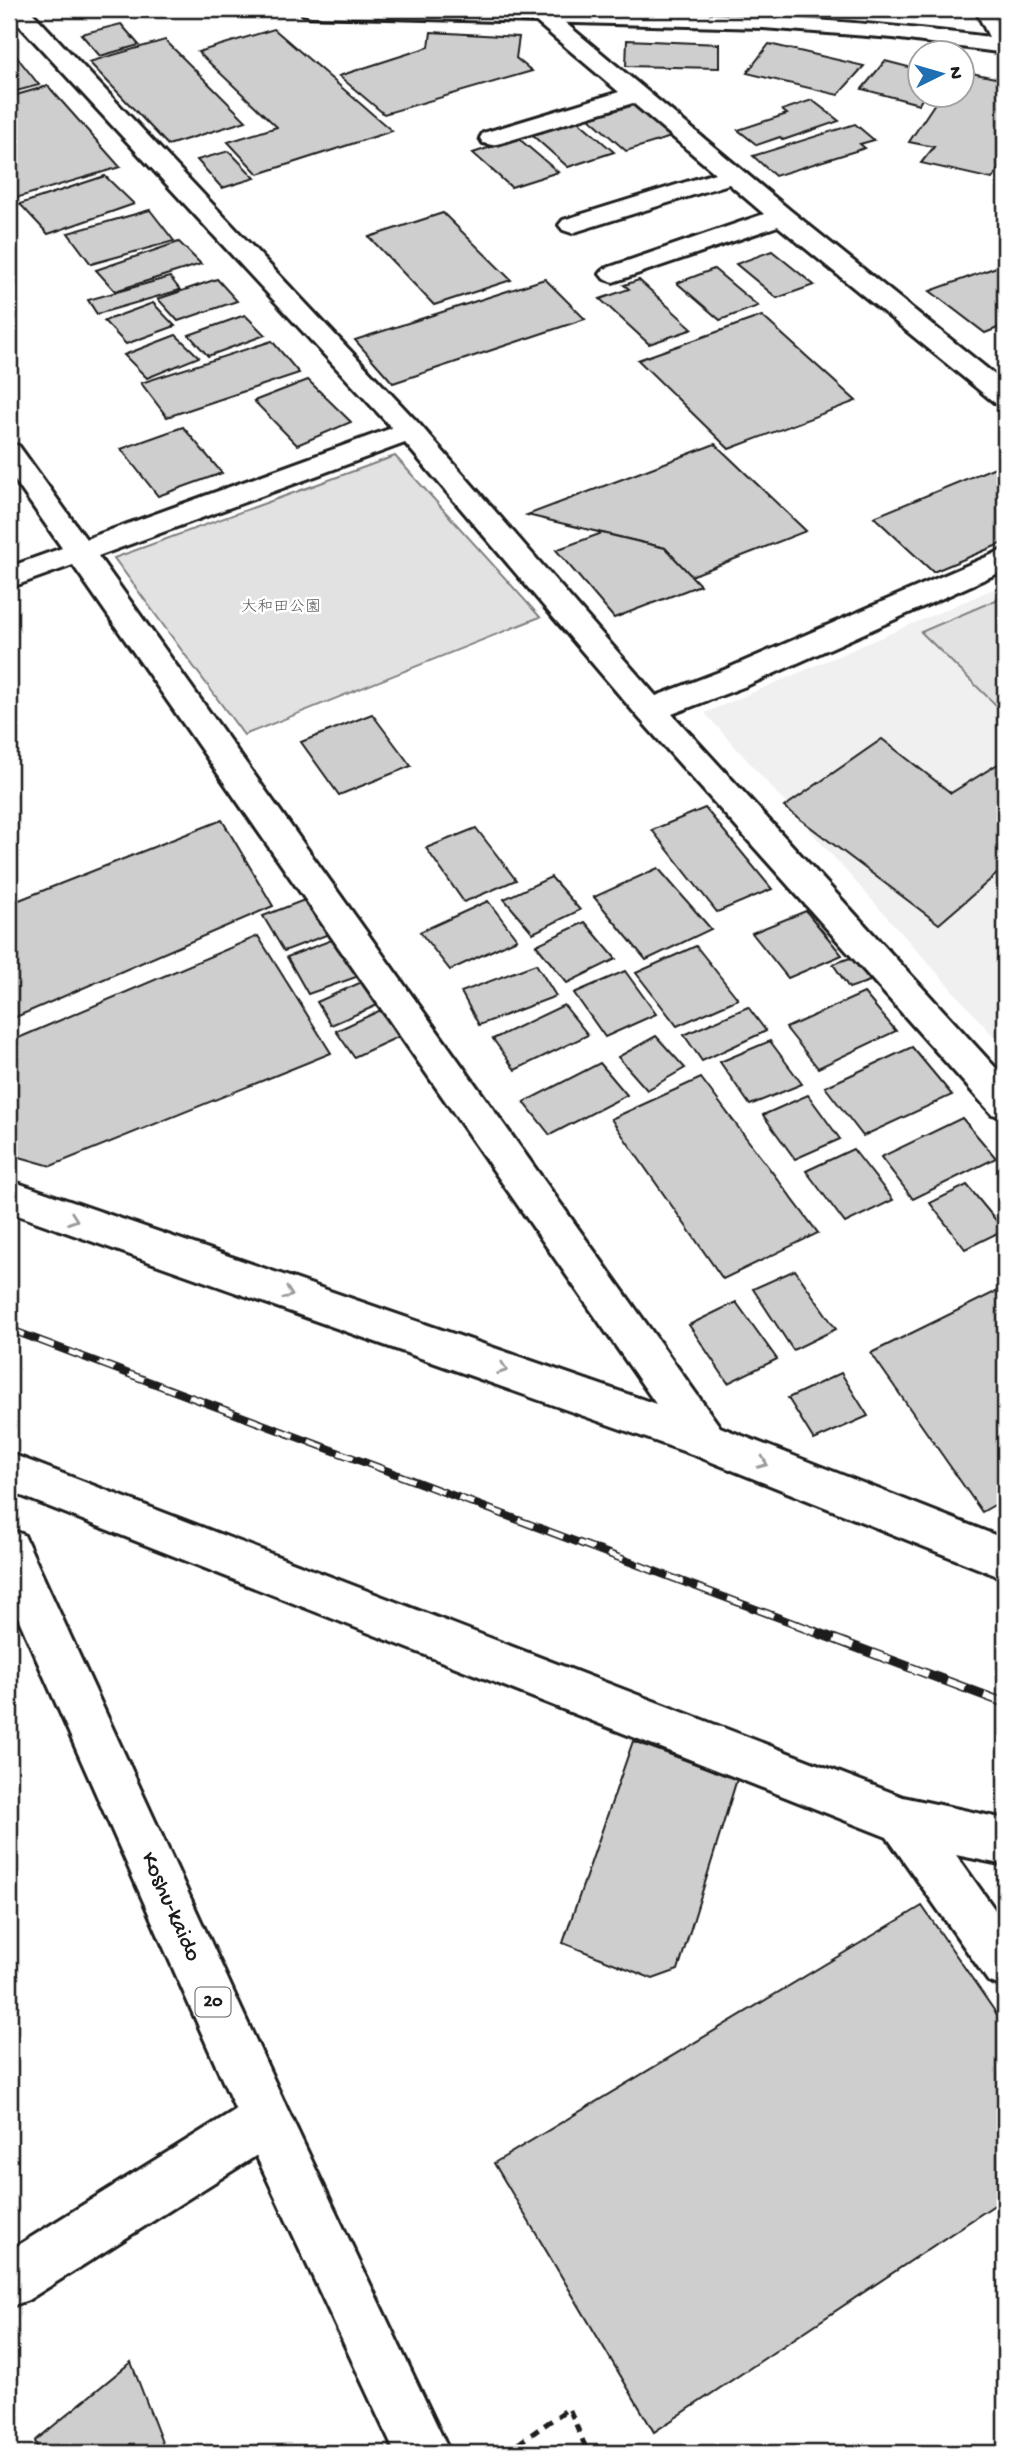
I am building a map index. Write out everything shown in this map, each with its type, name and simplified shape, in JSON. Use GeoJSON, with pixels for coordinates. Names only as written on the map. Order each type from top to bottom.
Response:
{"type":"FeatureCollection","features":[{"type":"Feature","properties":{"kind":"main road"},"geometry":{"type":"LineString","coordinates":[[17,9],[410,431],[650,710],[1005,1103]]}},
{"type":"Feature","properties":{"kind":"main road"},"geometry":{"type":"LineString","coordinates":[[311,9],[478,11],[543,16],[764,21],[893,31],[1005,46]]}},
{"type":"Feature","properties":{"kind":"main road"},"geometry":{"type":"LineString","coordinates":[[986,9],[1005,46]]}},
{"type":"Feature","properties":{"kind":"main road"},"geometry":{"type":"LineString","coordinates":[[543,16],[634,94],[1005,397]]}},
{"type":"Feature","properties":{"kind":"main road"},"geometry":{"type":"LineString","coordinates":[[492,138],[634,94]]}},
{"type":"Feature","properties":{"kind":"main road"},"geometry":{"type":"LineString","coordinates":[[594,246],[563,217],[733,175]]}},
{"type":"Feature","properties":{"kind":"main road"},"geometry":{"type":"LineString","coordinates":[[613,274],[782,216]]}},
{"type":"Feature","properties":{"kind":"main road"},"geometry":{"type":"LineString","coordinates":[[9,578],[410,431]]}},
{"type":"Feature","properties":{"kind":"main road"},"geometry":{"type":"LineString","coordinates":[[9,452],[705,1440]]}},
{"type":"Feature","properties":{"kind":"main road"},"geometry":{"type":"LineString","coordinates":[[650,710],[735,678],[1005,559]]}},
{"type":"Feature","properties":{"kind":"main road"},"geometry":{"type":"LineString","coordinates":[[9,1196],[705,1440],[1005,1559]]}},
{"type":"Feature","properties":{"kind":"main road"},"geometry":{"type":"LineString","coordinates":[[9,1472],[903,1820],[1005,1842]]}},
{"type":"Feature","properties":{"kind":"main road","name":"Koshu-kaido"},"geometry":{"type":"LineString","coordinates":[[9,1549],[266,2120],[424,2453]]}},
{"type":"Feature","properties":{"kind":"main road"},"geometry":{"type":"LineString","coordinates":[[903,1820],[1005,1964]]}},
{"type":"Feature","properties":{"kind":"main road"},"geometry":{"type":"LineString","coordinates":[[9,2281],[266,2120]]}},
{"type":"Feature","properties":{"kind":"path"},"geometry":{"type":"LineString","coordinates":[[505,2453],[569,2408],[589,2453]]}},
{"type":"Feature","properties":{"kind":"shaded area"},"geometry":{"type":"Polygon","coordinates":[[[1005,584],[1005,1049],[705,713],[1005,584]]]}},
{"type":"Feature","properties":{"kind":"green space","name":"大和田公園"},"geometry":{"type":"Polygon","coordinates":[[[395,456],[540,617],[244,735],[114,558],[395,456]]]}},
{"type":"Feature","properties":{"kind":"green space"},"geometry":{"type":"Polygon","coordinates":[[[1005,596],[1005,714],[921,632],[1005,596]]]}},
{"type":"Feature","properties":{"kind":"building"},"geometry":{"type":"Polygon","coordinates":[[[121,24],[139,45],[100,56],[81,34],[121,24]]]}},
{"type":"Feature","properties":{"kind":"building"},"geometry":{"type":"Polygon","coordinates":[[[274,29],[392,131],[258,174],[228,142],[277,127],[198,52],[274,29]]]}},
{"type":"Feature","properties":{"kind":"building"},"geometry":{"type":"Polygon","coordinates":[[[431,32],[519,37],[516,58],[532,71],[384,114],[339,76],[429,47],[431,32]]]}},
{"type":"Feature","properties":{"kind":"building"},"geometry":{"type":"Polygon","coordinates":[[[165,40],[246,121],[168,145],[89,62],[165,40]]]}},
{"type":"Feature","properties":{"kind":"building"},"geometry":{"type":"Polygon","coordinates":[[[627,40],[719,44],[719,68],[626,66],[627,40]]]}},
{"type":"Feature","properties":{"kind":"building"},"geometry":{"type":"Polygon","coordinates":[[[769,44],[864,66],[838,95],[747,73],[769,44]]]}},
{"type":"Feature","properties":{"kind":"building"},"geometry":{"type":"Polygon","coordinates":[[[13,52],[39,85],[9,93],[9,53],[13,52]]]}},
{"type":"Feature","properties":{"kind":"building"},"geometry":{"type":"Polygon","coordinates":[[[885,61],[906,66],[906,101],[862,89],[885,61]]]}},
{"type":"Feature","properties":{"kind":"building"},"geometry":{"type":"Polygon","coordinates":[[[976,74],[1005,80],[1005,160],[992,179],[921,163],[934,147],[909,142],[932,108],[976,108],[976,74]]]}},
{"type":"Feature","properties":{"kind":"building"},"geometry":{"type":"Polygon","coordinates":[[[48,86],[120,167],[9,200],[9,97],[48,86]]]}},
{"type":"Feature","properties":{"kind":"building"},"geometry":{"type":"Polygon","coordinates":[[[812,100],[839,121],[783,140],[780,137],[757,145],[738,130],[787,114],[782,110],[812,100]]]}},
{"type":"Feature","properties":{"kind":"building"},"geometry":{"type":"Polygon","coordinates":[[[634,105],[671,137],[626,151],[589,118],[634,105]]]}},
{"type":"Feature","properties":{"kind":"building"},"geometry":{"type":"Polygon","coordinates":[[[578,121],[614,152],[568,167],[532,135],[578,121]]]}},
{"type":"Feature","properties":{"kind":"building"},"geometry":{"type":"Polygon","coordinates":[[[855,124],[874,140],[860,144],[865,148],[775,176],[753,156],[855,124]]]}},
{"type":"Feature","properties":{"kind":"building"},"geometry":{"type":"Polygon","coordinates":[[[518,138],[558,172],[511,187],[473,153],[518,138]]]}},
{"type":"Feature","properties":{"kind":"building"},"geometry":{"type":"Polygon","coordinates":[[[229,151],[255,178],[222,188],[197,160],[229,151]]]}},
{"type":"Feature","properties":{"kind":"building"},"geometry":{"type":"Polygon","coordinates":[[[105,176],[134,204],[48,234],[20,204],[105,176]]]}},
{"type":"Feature","properties":{"kind":"building"},"geometry":{"type":"Polygon","coordinates":[[[150,210],[174,241],[91,264],[68,233],[150,210]]]}},
{"type":"Feature","properties":{"kind":"building"},"geometry":{"type":"Polygon","coordinates":[[[443,213],[511,280],[434,305],[369,237],[443,213]]]}},
{"type":"Feature","properties":{"kind":"building"},"geometry":{"type":"Polygon","coordinates":[[[179,242],[201,264],[115,291],[96,270],[179,242]]]}},
{"type":"Feature","properties":{"kind":"building"},"geometry":{"type":"Polygon","coordinates":[[[772,251],[814,285],[777,298],[736,264],[772,251]]]}},
{"type":"Feature","properties":{"kind":"building"},"geometry":{"type":"Polygon","coordinates":[[[1005,264],[1005,325],[985,333],[930,291],[1005,264]]]}},
{"type":"Feature","properties":{"kind":"building"},"geometry":{"type":"Polygon","coordinates":[[[714,269],[758,306],[720,320],[677,283],[714,269]]]}},
{"type":"Feature","properties":{"kind":"building"},"geometry":{"type":"Polygon","coordinates":[[[170,277],[180,290],[97,314],[88,300],[170,277]]]}},
{"type":"Feature","properties":{"kind":"building"},"geometry":{"type":"Polygon","coordinates":[[[217,279],[237,301],[178,321],[158,299],[217,279]]]}},
{"type":"Feature","properties":{"kind":"building"},"geometry":{"type":"Polygon","coordinates":[[[545,279],[585,319],[393,383],[355,340],[545,279]]]}},
{"type":"Feature","properties":{"kind":"building"},"geometry":{"type":"Polygon","coordinates":[[[639,280],[693,329],[649,344],[600,299],[629,289],[624,285],[639,280]]]}},
{"type":"Feature","properties":{"kind":"building"},"geometry":{"type":"Polygon","coordinates":[[[153,303],[175,326],[126,344],[104,321],[153,303]]]}},
{"type":"Feature","properties":{"kind":"building"},"geometry":{"type":"Polygon","coordinates":[[[245,315],[265,335],[208,356],[189,335],[245,315]]]}},
{"type":"Feature","properties":{"kind":"building"},"geometry":{"type":"Polygon","coordinates":[[[762,316],[856,401],[729,449],[638,360],[762,316]]]}},
{"type":"Feature","properties":{"kind":"building"},"geometry":{"type":"Polygon","coordinates":[[[176,335],[199,357],[147,378],[124,355],[176,335]]]}},
{"type":"Feature","properties":{"kind":"building"},"geometry":{"type":"Polygon","coordinates":[[[272,341],[299,373],[167,417],[141,383],[272,341]]]}},
{"type":"Feature","properties":{"kind":"building"},"geometry":{"type":"Polygon","coordinates":[[[308,380],[351,422],[297,445],[254,401],[308,380]]]}},
{"type":"Feature","properties":{"kind":"building"},"geometry":{"type":"Polygon","coordinates":[[[183,427],[222,473],[158,496],[121,449],[183,427]]]}},
{"type":"Feature","properties":{"kind":"building"},"geometry":{"type":"Polygon","coordinates":[[[715,444],[806,531],[691,576],[665,548],[527,515],[715,444]]]}},
{"type":"Feature","properties":{"kind":"building"},"geometry":{"type":"Polygon","coordinates":[[[1005,463],[1005,542],[933,572],[874,517],[1005,463]]]}},
{"type":"Feature","properties":{"kind":"building"},"geometry":{"type":"Polygon","coordinates":[[[602,533],[665,548],[700,585],[614,618],[556,550],[602,533]]]}},
{"type":"Feature","properties":{"kind":"building"},"geometry":{"type":"Polygon","coordinates":[[[372,714],[411,766],[339,795],[301,742],[372,714]]]}},
{"type":"Feature","properties":{"kind":"building"},"geometry":{"type":"Polygon","coordinates":[[[882,739],[951,793],[998,764],[1005,769],[1005,867],[939,924],[784,807],[882,739]]]}},
{"type":"Feature","properties":{"kind":"building"},"geometry":{"type":"Polygon","coordinates":[[[705,808],[772,889],[717,912],[652,830],[705,808]]]}},
{"type":"Feature","properties":{"kind":"building"},"geometry":{"type":"Polygon","coordinates":[[[222,820],[273,906],[9,1020],[9,904],[222,820]]]}},
{"type":"Feature","properties":{"kind":"building"},"geometry":{"type":"Polygon","coordinates":[[[476,828],[516,880],[464,902],[426,848],[476,828]]]}},
{"type":"Feature","properties":{"kind":"building"},"geometry":{"type":"Polygon","coordinates":[[[658,868],[711,929],[646,960],[594,897],[658,868]]]}},
{"type":"Feature","properties":{"kind":"building"},"geometry":{"type":"Polygon","coordinates":[[[551,877],[580,910],[533,933],[504,899],[551,877]]]}},
{"type":"Feature","properties":{"kind":"building"},"geometry":{"type":"Polygon","coordinates":[[[307,899],[329,934],[284,951],[263,916],[307,899]]]}},
{"type":"Feature","properties":{"kind":"building"},"geometry":{"type":"Polygon","coordinates":[[[488,901],[517,939],[450,970],[420,932],[488,901]]]}},
{"type":"Feature","properties":{"kind":"building"},"geometry":{"type":"Polygon","coordinates":[[[806,911],[842,955],[788,978],[752,933],[806,911]]]}},
{"type":"Feature","properties":{"kind":"building"},"geometry":{"type":"Polygon","coordinates":[[[585,922],[616,959],[567,983],[536,945],[585,922]]]}},
{"type":"Feature","properties":{"kind":"building"},"geometry":{"type":"Polygon","coordinates":[[[258,936],[331,1053],[51,1166],[9,1154],[9,1042],[258,936]]]}},
{"type":"Feature","properties":{"kind":"building"},"geometry":{"type":"Polygon","coordinates":[[[337,938],[359,976],[308,994],[287,957],[337,938]]]}},
{"type":"Feature","properties":{"kind":"building"},"geometry":{"type":"Polygon","coordinates":[[[696,946],[738,999],[677,1026],[636,973],[696,946]]]}},
{"type":"Feature","properties":{"kind":"building"},"geometry":{"type":"Polygon","coordinates":[[[853,957],[870,981],[849,988],[833,964],[853,957]]]}},
{"type":"Feature","properties":{"kind":"building"},"geometry":{"type":"Polygon","coordinates":[[[536,964],[556,996],[479,1025],[461,992],[536,964]]]}},
{"type":"Feature","properties":{"kind":"building"},"geometry":{"type":"Polygon","coordinates":[[[625,971],[656,1014],[605,1037],[574,993],[625,971]]]}},
{"type":"Feature","properties":{"kind":"building"},"geometry":{"type":"Polygon","coordinates":[[[364,981],[380,1004],[331,1025],[317,1002],[364,981]]]}},
{"type":"Feature","properties":{"kind":"building"},"geometry":{"type":"Polygon","coordinates":[[[864,993],[896,1031],[818,1068],[786,1028],[864,993]]]}},
{"type":"Feature","properties":{"kind":"building"},"geometry":{"type":"Polygon","coordinates":[[[564,1005],[588,1035],[515,1070],[493,1039],[564,1005]]]}},
{"type":"Feature","properties":{"kind":"building"},"geometry":{"type":"Polygon","coordinates":[[[748,1007],[766,1031],[702,1061],[684,1035],[748,1007]]]}},
{"type":"Feature","properties":{"kind":"building"},"geometry":{"type":"Polygon","coordinates":[[[381,1010],[400,1036],[354,1057],[336,1031],[381,1010]]]}},
{"type":"Feature","properties":{"kind":"building"},"geometry":{"type":"Polygon","coordinates":[[[656,1036],[685,1068],[647,1090],[618,1057],[656,1036]]]}},
{"type":"Feature","properties":{"kind":"building"},"geometry":{"type":"Polygon","coordinates":[[[770,1041],[802,1084],[750,1105],[720,1062],[770,1041]]]}},
{"type":"Feature","properties":{"kind":"building"},"geometry":{"type":"Polygon","coordinates":[[[912,1047],[952,1095],[863,1136],[825,1087],[912,1047]]]}},
{"type":"Feature","properties":{"kind":"building"},"geometry":{"type":"Polygon","coordinates":[[[600,1063],[627,1095],[550,1135],[524,1102],[600,1063]]]}},
{"type":"Feature","properties":{"kind":"building"},"geometry":{"type":"Polygon","coordinates":[[[701,1078],[818,1233],[723,1279],[611,1119],[701,1078]]]}},
{"type":"Feature","properties":{"kind":"building"},"geometry":{"type":"Polygon","coordinates":[[[808,1095],[840,1139],[795,1159],[763,1115],[808,1095]]]}},
{"type":"Feature","properties":{"kind":"building"},"geometry":{"type":"Polygon","coordinates":[[[962,1118],[996,1158],[913,1199],[881,1157],[962,1118]]]}},
{"type":"Feature","properties":{"kind":"building"},"geometry":{"type":"Polygon","coordinates":[[[853,1149],[893,1200],[845,1223],[806,1171],[853,1149]]]}},
{"type":"Feature","properties":{"kind":"building"},"geometry":{"type":"Polygon","coordinates":[[[967,1185],[1004,1230],[965,1249],[930,1203],[967,1185]]]}},
{"type":"Feature","properties":{"kind":"building"},"geometry":{"type":"Polygon","coordinates":[[[795,1270],[836,1329],[793,1350],[753,1289],[795,1270]]]}},
{"type":"Feature","properties":{"kind":"building"},"geometry":{"type":"Polygon","coordinates":[[[1005,1287],[1005,1499],[982,1512],[871,1353],[1005,1287]]]}},
{"type":"Feature","properties":{"kind":"building"},"geometry":{"type":"Polygon","coordinates":[[[736,1302],[777,1359],[728,1383],[689,1325],[736,1302]]]}},
{"type":"Feature","properties":{"kind":"building"},"geometry":{"type":"Polygon","coordinates":[[[841,1373],[868,1416],[814,1440],[788,1398],[841,1373]]]}},
{"type":"Feature","properties":{"kind":"building"},"geometry":{"type":"Polygon","coordinates":[[[633,1741],[737,1779],[678,1970],[653,1979],[563,1943],[633,1741]]]}},
{"type":"Feature","properties":{"kind":"building"},"geometry":{"type":"Polygon","coordinates":[[[922,1906],[1005,2026],[1005,2198],[654,2432],[494,2163],[922,1906]]]}},
{"type":"Feature","properties":{"kind":"building"},"geometry":{"type":"Polygon","coordinates":[[[131,2362],[166,2453],[39,2453],[35,2441],[131,2362]]]}},
{"type":"Feature","properties":{"kind":"railway"},"geometry":{"type":"LineString","coordinates":[[9,1329],[801,1626]]}},
{"type":"Feature","properties":{"kind":"railway"},"geometry":{"type":"LineString","coordinates":[[797,1625],[1005,1703]]}}]}
